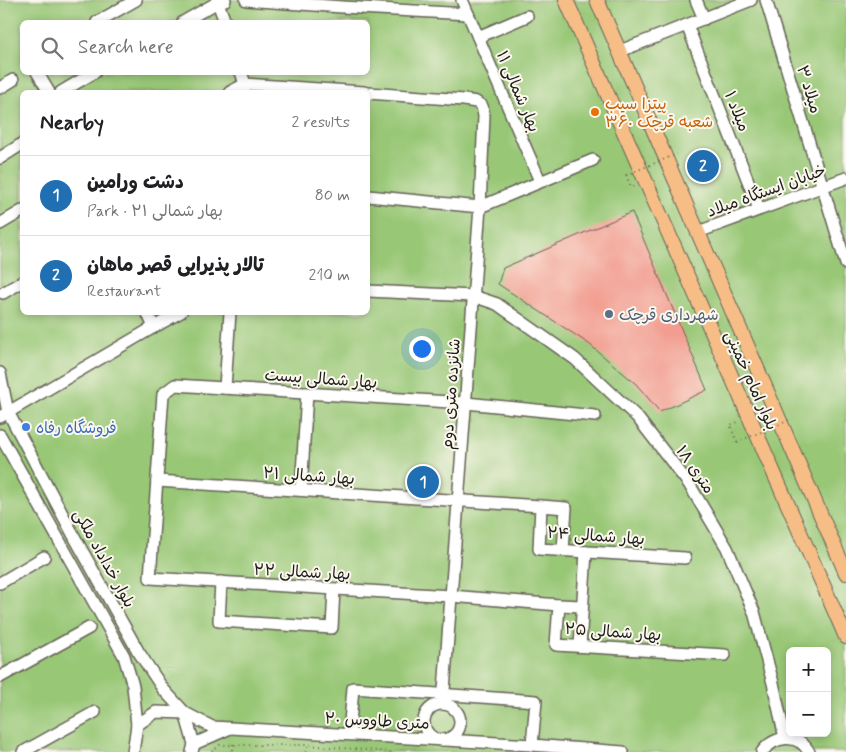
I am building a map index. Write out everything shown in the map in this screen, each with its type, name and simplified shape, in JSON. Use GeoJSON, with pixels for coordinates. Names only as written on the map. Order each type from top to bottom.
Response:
{"type":"FeatureCollection","features":[{"type":"Feature","properties":{"kind":"main road","name":"بلوار امام خمینی"},"geometry":{"type":"LineString","coordinates":[[566,0],[846,637]]}},
{"type":"Feature","properties":{"kind":"main road","name":"بلوار امام خمینی"},"geometry":{"type":"LineString","coordinates":[[597,0],[846,573]]}},
{"type":"Feature","properties":{"kind":"street"},"geometry":{"type":"LineString","coordinates":[[101,20],[136,0]]}},
{"type":"Feature","properties":{"kind":"street"},"geometry":{"type":"LineString","coordinates":[[246,0],[342,8],[468,14]]}},
{"type":"Feature","properties":{"kind":"street"},"geometry":{"type":"LineString","coordinates":[[342,8],[359,0]]}},
{"type":"Feature","properties":{"kind":"street","name":"بهار شمالی ۱۱"},"geometry":{"type":"LineString","coordinates":[[462,0],[540,181]]}},
{"type":"Feature","properties":{"kind":"street"},"geometry":{"type":"LineString","coordinates":[[696,0],[704,19]]}},
{"type":"Feature","properties":{"kind":"street"},"geometry":{"type":"LineString","coordinates":[[620,51],[751,0]]}},
{"type":"Feature","properties":{"kind":"street","name":"میلاد ۳"},"geometry":{"type":"LineString","coordinates":[[766,0],[846,264]]}},
{"type":"Feature","properties":{"kind":"street"},"geometry":{"type":"LineString","coordinates":[[186,20],[220,1],[225,20]]}},
{"type":"Feature","properties":{"kind":"street"},"geometry":{"type":"LineString","coordinates":[[478,37],[527,16]]}},
{"type":"Feature","properties":{"kind":"street","name":"میلاد ۱"},"geometry":{"type":"LineString","coordinates":[[687,25],[759,209]]}},
{"type":"Feature","properties":{"kind":"street"},"geometry":{"type":"LineString","coordinates":[[40,75],[47,90]]}},
{"type":"Feature","properties":{"kind":"street"},"geometry":{"type":"LineString","coordinates":[[64,90],[91,75]]}},
{"type":"Feature","properties":{"kind":"street"},"geometry":{"type":"LineString","coordinates":[[242,75],[245,88],[304,90]]}},
{"type":"Feature","properties":{"kind":"street"},"geometry":{"type":"LineString","coordinates":[[0,88],[13,80]]}},
{"type":"Feature","properties":{"kind":"street","name":"شانزده متری دوم"},"geometry":{"type":"LineString","coordinates":[[370,93],[476,102],[482,106],[484,116],[474,296],[444,699]]}},
{"type":"Feature","properties":{"kind":"street"},"geometry":{"type":"LineString","coordinates":[[0,158],[20,145]]}},
{"type":"Feature","properties":{"kind":"street"},"geometry":{"type":"LineString","coordinates":[[370,196],[480,207],[593,160]]}},
{"type":"Feature","properties":{"kind":"street","name":"خیابان ایستگاه میلاد"},"geometry":{"type":"LineString","coordinates":[[698,232],[846,178]]}},
{"type":"Feature","properties":{"kind":"street"},"geometry":{"type":"LineString","coordinates":[[0,224],[20,212]]}},
{"type":"Feature","properties":{"kind":"street"},"geometry":{"type":"LineString","coordinates":[[3,293],[20,283]]}},
{"type":"Feature","properties":{"kind":"street","name":"۱۸ متری"},"geometry":{"type":"LineString","coordinates":[[370,292],[474,296],[497,304],[574,359],[637,417],[689,484],[727,548],[754,612],[774,683],[785,738]]}},
{"type":"Feature","properties":{"kind":"street"},"geometry":{"type":"LineString","coordinates":[[148,315],[154,327]]}},
{"type":"Feature","properties":{"kind":"street"},"geometry":{"type":"LineString","coordinates":[[4,415],[176,315]]}},
{"type":"Feature","properties":{"kind":"street"},"geometry":{"type":"LineString","coordinates":[[225,388],[230,315]]}},
{"type":"Feature","properties":{"kind":"street","name":"بلوار خداداد ملکی"},"geometry":{"type":"LineString","coordinates":[[0,373],[4,415],[138,651],[162,689],[185,713],[193,748]]}},
{"type":"Feature","properties":{"kind":"street","name":"بهار شمالی بیست"},"geometry":{"type":"LineString","coordinates":[[157,481],[163,394],[175,385],[466,403],[596,416]]}},
{"type":"Feature","properties":{"kind":"street"},"geometry":{"type":"LineString","coordinates":[[301,490],[308,393]]}},
{"type":"Feature","properties":{"kind":"street","name":"بلوار خداداد ملکی"},"geometry":{"type":"LineString","coordinates":[[0,435],[124,656],[133,686],[137,726],[133,752]]}},
{"type":"Feature","properties":{"kind":"street","name":"بهار شمالی ۲۱"},"geometry":{"type":"LineString","coordinates":[[157,481],[458,500]]}},
{"type":"Feature","properties":{"kind":"street","name":"بهار شمالی ۲۲"},"geometry":{"type":"LineString","coordinates":[[157,481],[150,578],[451,596]]}},
{"type":"Feature","properties":{"kind":"street","name":"بهار شمالی ۲۴"},"geometry":{"type":"LineString","coordinates":[[458,500],[541,506],[539,549],[685,558]]}},
{"type":"Feature","properties":{"kind":"street"},"geometry":{"type":"LineString","coordinates":[[541,506],[566,508],[563,550]]}},
{"type":"Feature","properties":{"kind":"street"},"geometry":{"type":"LineString","coordinates":[[580,646],[586,552]]}},
{"type":"Feature","properties":{"kind":"street"},"geometry":{"type":"LineString","coordinates":[[0,583],[44,557]]}},
{"type":"Feature","properties":{"kind":"street"},"geometry":{"type":"LineString","coordinates":[[221,582],[219,621],[313,627],[332,628],[334,589]]}},
{"type":"Feature","properties":{"kind":"street","name":"بهار شمالی ۲۵"},"geometry":{"type":"LineString","coordinates":[[451,596],[559,605],[556,645],[725,655]]}},
{"type":"Feature","properties":{"kind":"street"},"geometry":{"type":"LineString","coordinates":[[559,605],[582,606]]}},
{"type":"Feature","properties":{"kind":"street"},"geometry":{"type":"LineString","coordinates":[[0,677],[90,628]]}},
{"type":"Feature","properties":{"kind":"street"},"geometry":{"type":"LineString","coordinates":[[350,734],[354,688],[444,699],[536,701],[532,745]]}},
{"type":"Feature","properties":{"kind":"street"},"geometry":{"type":"LineString","coordinates":[[444,699],[456,710],[460,723],[454,735],[448,739],[441,740],[429,734],[424,720],[430,708],[444,699]]}},
{"type":"Feature","properties":{"kind":"street"},"geometry":{"type":"LineString","coordinates":[[23,752],[95,712]]}},
{"type":"Feature","properties":{"kind":"street","name":"۲۰ متری طاووس"},"geometry":{"type":"LineString","coordinates":[[137,726],[156,712],[185,713],[212,727],[623,752]]}},
{"type":"Feature","properties":{"kind":"street"},"geometry":{"type":"LineString","coordinates":[[193,748],[229,728]]}},
{"type":"Feature","properties":{"kind":"street"},"geometry":{"type":"LineString","coordinates":[[751,752],[764,748],[775,740],[785,738],[801,742],[809,752]]}},
{"type":"Feature","properties":{"kind":"street"},"geometry":{"type":"LineString","coordinates":[[440,752],[441,740]]}},
{"type":"Feature","properties":{"kind":"path"},"geometry":{"type":"LineString","coordinates":[[631,187],[626,175],[677,154]]}},
{"type":"Feature","properties":{"kind":"path"},"geometry":{"type":"LineString","coordinates":[[730,425],[737,442],[790,420]]}},
{"type":"Feature","properties":{"kind":"path"},"geometry":{"type":"LineString","coordinates":[[233,744],[233,752]]}},
{"type":"Feature","properties":{"kind":"path"},"geometry":{"type":"LineString","coordinates":[[212,752],[220,745],[233,744],[307,745],[391,752]]}},
{"type":"Feature","properties":{"kind":"path"},"geometry":{"type":"LineString","coordinates":[[307,745],[307,752]]}},
{"type":"Feature","properties":{"kind":"green space"},"geometry":{"type":"Polygon","coordinates":[[[0,0],[846,0],[846,752],[0,752],[0,0]]]}},
{"type":"Feature","properties":{"kind":"building","name":"شهرداری قرچک"},"geometry":{"type":"Polygon","coordinates":[[[632,212],[707,390],[660,412],[636,384],[589,344],[498,284],[503,268],[632,212]]]}},
{"type":"Feature","properties":{"kind":"place","name":"پیتزا سیب ۳۶۰ شعبه قرچک"},"geometry":{"type":"Point","coordinates":[595,112]}},
{"type":"Feature","properties":{"kind":"place","name":"تالار پذیرایی قصر ماهان"},"geometry":{"type":"Point","coordinates":[703,166]}},
{"type":"Feature","properties":{"kind":"place","name":"شهرداری قرچک"},"geometry":{"type":"Point","coordinates":[609,314]}},
{"type":"Feature","properties":{"kind":"place","name":"فروشگاه رفاه"},"geometry":{"type":"Point","coordinates":[26,427]}},
{"type":"Feature","properties":{"kind":"place","name":"دشت ورامین"},"geometry":{"type":"Point","coordinates":[423,482]}}]}
